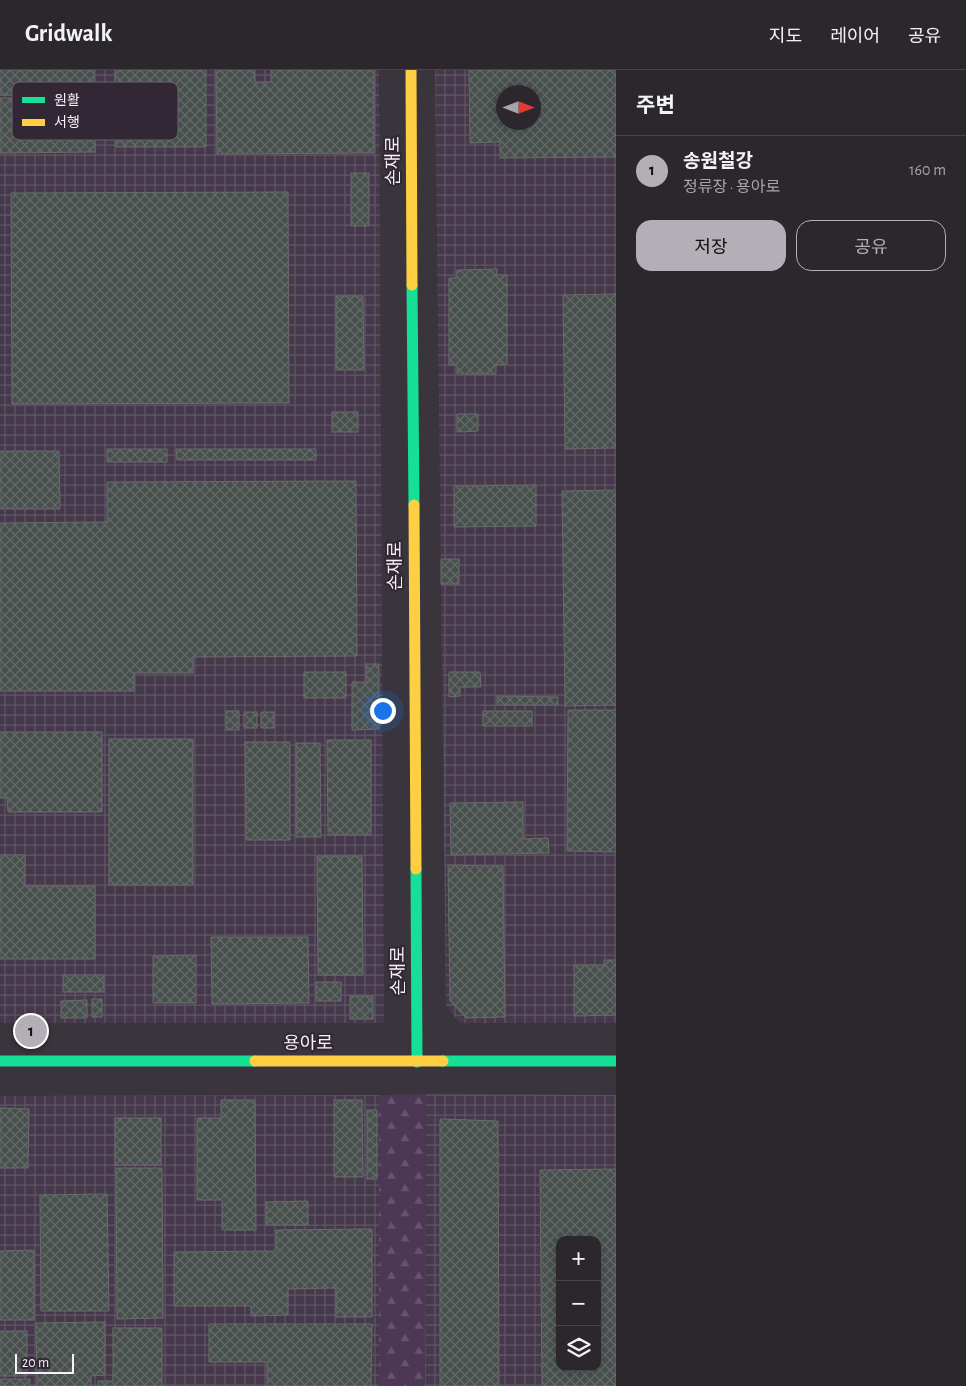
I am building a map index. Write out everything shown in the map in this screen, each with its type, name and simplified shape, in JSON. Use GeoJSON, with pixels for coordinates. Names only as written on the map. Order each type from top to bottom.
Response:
{"type":"FeatureCollection","features":[{"type":"Feature","properties":{"kind":"street","name":"손재로"},"geometry":{"type":"LineString","coordinates":[[411,70],[417,1062]]}},
{"type":"Feature","properties":{"kind":"street","name":"용아로"},"geometry":{"type":"LineString","coordinates":[[0,1061],[616,1061]]}},
{"type":"Feature","properties":{"kind":"shaded area"},"geometry":{"type":"Polygon","coordinates":[[[0,70],[379,70],[384,1023],[0,1023],[0,70]]]}},
{"type":"Feature","properties":{"kind":"shaded area"},"geometry":{"type":"Polygon","coordinates":[[[435,70],[616,70],[616,1023],[460,1023],[446,1006],[435,70]]]}},
{"type":"Feature","properties":{"kind":"shaded area"},"geometry":{"type":"Polygon","coordinates":[[[426,1094],[616,1095],[616,1386],[425,1386],[426,1094]]]}},
{"type":"Feature","properties":{"kind":"shaded area"},"geometry":{"type":"Polygon","coordinates":[[[379,1095],[379,1386],[0,1386],[0,1096],[379,1095]]]}},
{"type":"Feature","properties":{"kind":"green space"},"geometry":{"type":"Polygon","coordinates":[[[426,1094],[425,1386],[379,1386],[379,1095],[426,1094]]]}},
{"type":"Feature","properties":{"kind":"building"},"geometry":{"type":"Polygon","coordinates":[[[0,70],[94,70],[94,82],[12,82],[12,95],[0,95],[0,70]]]}},
{"type":"Feature","properties":{"kind":"building"},"geometry":{"type":"Polygon","coordinates":[[[115,70],[206,70],[206,147],[116,147],[116,140],[178,140],[178,82],[115,82],[115,70]]]}},
{"type":"Feature","properties":{"kind":"building"},"geometry":{"type":"Polygon","coordinates":[[[216,70],[254,70],[255,82],[271,82],[271,70],[374,70],[374,153],[217,154],[216,70]]]}},
{"type":"Feature","properties":{"kind":"building"},"geometry":{"type":"Polygon","coordinates":[[[469,70],[616,70],[616,157],[500,158],[500,142],[470,143],[469,70]]]}},
{"type":"Feature","properties":{"kind":"building"},"geometry":{"type":"Polygon","coordinates":[[[0,98],[12,98],[12,140],[95,140],[95,152],[0,153],[0,98]]]}},
{"type":"Feature","properties":{"kind":"building"},"geometry":{"type":"Polygon","coordinates":[[[351,173],[369,173],[369,226],[351,226],[351,173]]]}},
{"type":"Feature","properties":{"kind":"building"},"geometry":{"type":"Polygon","coordinates":[[[288,192],[289,403],[12,404],[11,193],[288,192]]]}},
{"type":"Feature","properties":{"kind":"building"},"geometry":{"type":"Polygon","coordinates":[[[497,269],[497,275],[507,275],[507,364],[496,365],[496,374],[457,374],[457,365],[449,365],[449,278],[457,278],[457,270],[497,269]]]}},
{"type":"Feature","properties":{"kind":"building"},"geometry":{"type":"Polygon","coordinates":[[[616,294],[616,448],[565,449],[563,295],[616,294]]]}},
{"type":"Feature","properties":{"kind":"building"},"geometry":{"type":"Polygon","coordinates":[[[336,296],[363,296],[364,370],[336,370],[336,296]]]}},
{"type":"Feature","properties":{"kind":"building"},"geometry":{"type":"Polygon","coordinates":[[[332,412],[358,412],[358,432],[332,432],[332,412]]]}},
{"type":"Feature","properties":{"kind":"building"},"geometry":{"type":"Polygon","coordinates":[[[457,414],[478,414],[478,431],[457,432],[457,414]]]}},
{"type":"Feature","properties":{"kind":"building"},"geometry":{"type":"Polygon","coordinates":[[[107,449],[167,449],[167,462],[107,462],[107,449]]]}},
{"type":"Feature","properties":{"kind":"building"},"geometry":{"type":"Polygon","coordinates":[[[176,449],[316,449],[316,460],[177,460],[176,449]]]}},
{"type":"Feature","properties":{"kind":"building"},"geometry":{"type":"Polygon","coordinates":[[[0,451],[59,451],[60,509],[0,509],[0,451]]]}},
{"type":"Feature","properties":{"kind":"building"},"geometry":{"type":"Polygon","coordinates":[[[356,481],[357,656],[193,657],[193,673],[134,673],[134,691],[0,691],[0,523],[107,522],[107,482],[356,481]]]}},
{"type":"Feature","properties":{"kind":"building"},"geometry":{"type":"Polygon","coordinates":[[[536,485],[536,526],[454,527],[454,486],[536,485]]]}},
{"type":"Feature","properties":{"kind":"building"},"geometry":{"type":"Polygon","coordinates":[[[616,490],[616,705],[565,706],[562,491],[616,490]]]}},
{"type":"Feature","properties":{"kind":"building"},"geometry":{"type":"Polygon","coordinates":[[[441,559],[459,559],[459,584],[441,584],[441,559]]]}},
{"type":"Feature","properties":{"kind":"building"},"geometry":{"type":"Polygon","coordinates":[[[366,664],[379,664],[379,729],[352,730],[352,682],[366,682],[366,664]]]}},
{"type":"Feature","properties":{"kind":"building"},"geometry":{"type":"Polygon","coordinates":[[[304,672],[346,672],[346,698],[304,698],[304,672]]]}},
{"type":"Feature","properties":{"kind":"building"},"geometry":{"type":"Polygon","coordinates":[[[449,672],[480,672],[481,687],[460,687],[460,696],[449,697],[449,672]]]}},
{"type":"Feature","properties":{"kind":"building"},"geometry":{"type":"Polygon","coordinates":[[[497,696],[558,697],[558,705],[497,705],[497,696]]]}},
{"type":"Feature","properties":{"kind":"building"},"geometry":{"type":"Polygon","coordinates":[[[568,710],[616,710],[616,852],[567,851],[568,710]]]}},
{"type":"Feature","properties":{"kind":"building"},"geometry":{"type":"Polygon","coordinates":[[[226,711],[239,711],[239,730],[226,730],[226,711]]]}},
{"type":"Feature","properties":{"kind":"building"},"geometry":{"type":"Polygon","coordinates":[[[483,711],[532,711],[532,726],[483,726],[483,711]]]}},
{"type":"Feature","properties":{"kind":"building"},"geometry":{"type":"Polygon","coordinates":[[[244,712],[257,712],[257,728],[244,728],[244,712]]]}},
{"type":"Feature","properties":{"kind":"building"},"geometry":{"type":"Polygon","coordinates":[[[261,712],[274,712],[274,728],[261,728],[261,712]]]}},
{"type":"Feature","properties":{"kind":"building"},"geometry":{"type":"Polygon","coordinates":[[[0,732],[102,732],[102,812],[8,812],[7,798],[0,798],[0,732]]]}},
{"type":"Feature","properties":{"kind":"building"},"geometry":{"type":"Polygon","coordinates":[[[109,739],[193,739],[193,885],[109,885],[109,739]]]}},
{"type":"Feature","properties":{"kind":"building"},"geometry":{"type":"Polygon","coordinates":[[[327,740],[371,740],[371,835],[328,835],[327,740]]]}},
{"type":"Feature","properties":{"kind":"building"},"geometry":{"type":"Polygon","coordinates":[[[245,742],[290,742],[290,840],[246,840],[245,742]]]}},
{"type":"Feature","properties":{"kind":"building"},"geometry":{"type":"Polygon","coordinates":[[[296,743],[320,743],[321,837],[296,837],[296,743]]]}},
{"type":"Feature","properties":{"kind":"building"},"geometry":{"type":"Polygon","coordinates":[[[523,802],[523,839],[548,838],[549,853],[451,855],[450,803],[523,802]]]}},
{"type":"Feature","properties":{"kind":"building"},"geometry":{"type":"Polygon","coordinates":[[[0,855],[25,855],[25,886],[95,886],[95,959],[0,959],[0,855]]]}},
{"type":"Feature","properties":{"kind":"building"},"geometry":{"type":"Polygon","coordinates":[[[317,856],[362,856],[363,975],[318,975],[317,856]]]}},
{"type":"Feature","properties":{"kind":"building"},"geometry":{"type":"Polygon","coordinates":[[[448,865],[503,866],[505,1017],[466,1018],[450,1001],[448,865]]]}},
{"type":"Feature","properties":{"kind":"building"},"geometry":{"type":"Polygon","coordinates":[[[211,937],[308,937],[309,1003],[212,1004],[211,937]]]}},
{"type":"Feature","properties":{"kind":"building"},"geometry":{"type":"Polygon","coordinates":[[[196,955],[196,1003],[153,1003],[153,956],[196,955]]]}},
{"type":"Feature","properties":{"kind":"building"},"geometry":{"type":"Polygon","coordinates":[[[604,960],[616,960],[616,1015],[574,1016],[574,965],[604,965],[604,960]]]}},
{"type":"Feature","properties":{"kind":"building"},"geometry":{"type":"Polygon","coordinates":[[[63,975],[104,975],[104,992],[63,992],[63,975]]]}},
{"type":"Feature","properties":{"kind":"building"},"geometry":{"type":"Polygon","coordinates":[[[316,982],[341,982],[341,1001],[316,1001],[316,982]]]}},
{"type":"Feature","properties":{"kind":"building"},"geometry":{"type":"Polygon","coordinates":[[[350,996],[373,996],[373,1019],[350,1019],[350,996]]]}},
{"type":"Feature","properties":{"kind":"building"},"geometry":{"type":"Polygon","coordinates":[[[92,999],[102,999],[102,1017],[92,1017],[92,999]]]}},
{"type":"Feature","properties":{"kind":"building"},"geometry":{"type":"Polygon","coordinates":[[[87,1000],[87,1018],[61,1018],[61,1001],[87,1000]]]}},
{"type":"Feature","properties":{"kind":"building"},"geometry":{"type":"Polygon","coordinates":[[[221,1100],[255,1100],[256,1230],[222,1230],[222,1200],[197,1200],[197,1118],[221,1118],[221,1100]]]}},
{"type":"Feature","properties":{"kind":"building"},"geometry":{"type":"Polygon","coordinates":[[[334,1100],[362,1100],[363,1177],[334,1177],[334,1100]]]}},
{"type":"Feature","properties":{"kind":"building"},"geometry":{"type":"Polygon","coordinates":[[[0,1108],[29,1109],[28,1168],[0,1168],[0,1108]]]}},
{"type":"Feature","properties":{"kind":"building"},"geometry":{"type":"Polygon","coordinates":[[[367,1110],[377,1110],[377,1179],[367,1179],[367,1110]]]}},
{"type":"Feature","properties":{"kind":"building"},"geometry":{"type":"Polygon","coordinates":[[[115,1118],[161,1118],[161,1165],[115,1165],[115,1118]]]}},
{"type":"Feature","properties":{"kind":"building"},"geometry":{"type":"Polygon","coordinates":[[[440,1119],[498,1121],[499,1386],[440,1386],[440,1119]]]}},
{"type":"Feature","properties":{"kind":"building"},"geometry":{"type":"Polygon","coordinates":[[[116,1168],[162,1168],[163,1318],[117,1319],[116,1168]]]}},
{"type":"Feature","properties":{"kind":"building"},"geometry":{"type":"Polygon","coordinates":[[[616,1169],[616,1386],[542,1386],[540,1170],[616,1169]]]}},
{"type":"Feature","properties":{"kind":"building"},"geometry":{"type":"Polygon","coordinates":[[[107,1194],[109,1311],[41,1311],[40,1195],[107,1194]]]}},
{"type":"Feature","properties":{"kind":"building"},"geometry":{"type":"Polygon","coordinates":[[[308,1201],[308,1225],[266,1225],[266,1202],[308,1201]]]}},
{"type":"Feature","properties":{"kind":"building"},"geometry":{"type":"Polygon","coordinates":[[[372,1229],[372,1317],[336,1317],[336,1288],[288,1289],[288,1315],[251,1316],[251,1306],[174,1306],[174,1252],[276,1251],[276,1230],[372,1229]]]}},
{"type":"Feature","properties":{"kind":"building"},"geometry":{"type":"Polygon","coordinates":[[[34,1250],[34,1320],[0,1320],[0,1251],[34,1250]]]}},
{"type":"Feature","properties":{"kind":"building"},"geometry":{"type":"Polygon","coordinates":[[[105,1322],[105,1375],[91,1376],[91,1386],[37,1386],[36,1323],[105,1322]]]}},
{"type":"Feature","properties":{"kind":"building"},"geometry":{"type":"Polygon","coordinates":[[[209,1324],[372,1324],[371,1386],[267,1386],[267,1362],[209,1362],[209,1324]]]}},
{"type":"Feature","properties":{"kind":"building"},"geometry":{"type":"Polygon","coordinates":[[[113,1328],[162,1328],[162,1386],[98,1386],[98,1381],[113,1381],[113,1328]]]}},
{"type":"Feature","properties":{"kind":"building"},"geometry":{"type":"Polygon","coordinates":[[[0,1331],[27,1331],[27,1376],[0,1376],[0,1331]]]}},
{"type":"Feature","properties":{"kind":"building"},"geometry":{"type":"Polygon","coordinates":[[[0,1379],[30,1379],[30,1386],[0,1386],[0,1379]]]}},
{"type":"Feature","properties":{"kind":"traffic: fast"},"geometry":{"type":"LineString","coordinates":[[412,285],[414,505]]}},
{"type":"Feature","properties":{"kind":"traffic: fast"},"geometry":{"type":"LineString","coordinates":[[416,869],[417,1062]]}},
{"type":"Feature","properties":{"kind":"traffic: fast"},"geometry":{"type":"LineString","coordinates":[[0,1061],[255,1061]]}},
{"type":"Feature","properties":{"kind":"traffic: fast"},"geometry":{"type":"LineString","coordinates":[[443,1061],[616,1061]]}},
{"type":"Feature","properties":{"kind":"traffic: slow"},"geometry":{"type":"LineString","coordinates":[[411,70],[412,285]]}},
{"type":"Feature","properties":{"kind":"traffic: slow"},"geometry":{"type":"LineString","coordinates":[[414,505],[416,869]]}},
{"type":"Feature","properties":{"kind":"traffic: slow"},"geometry":{"type":"LineString","coordinates":[[255,1061],[443,1061]]}},
{"type":"Feature","properties":{"kind":"place","name":"송원철강"},"geometry":{"type":"Point","coordinates":[31,1031]}}]}
